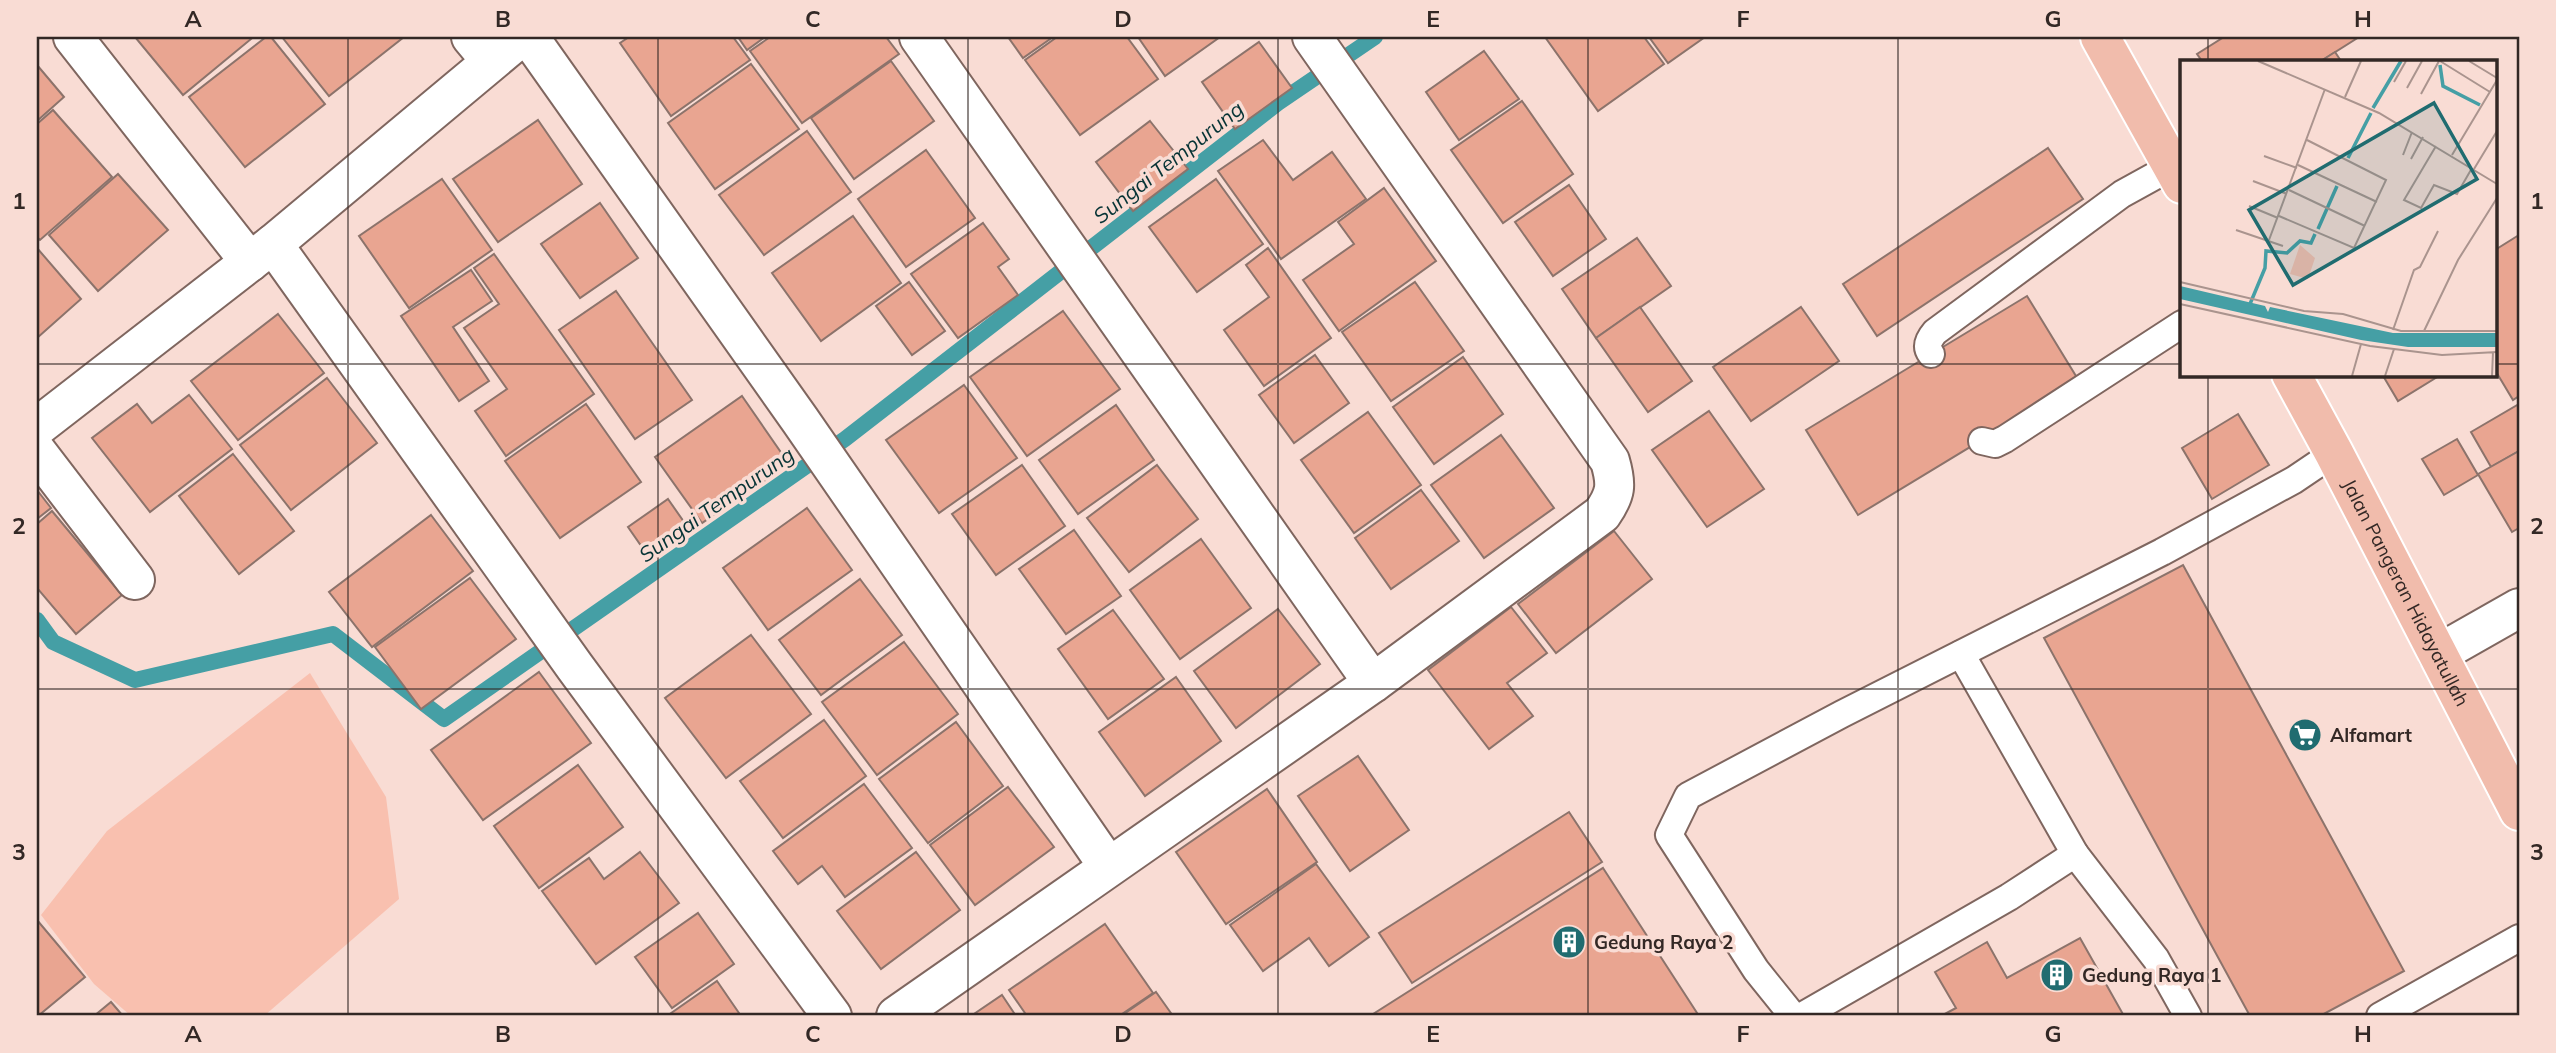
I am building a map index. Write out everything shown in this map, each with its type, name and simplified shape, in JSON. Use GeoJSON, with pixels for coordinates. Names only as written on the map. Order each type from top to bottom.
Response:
{"type":"FeatureCollection","features":[{"type":"Feature","properties":{"kind":"main road"},"geometry":{"type":"LineString","coordinates":[[2100,37],[2176,175]]}},
{"type":"Feature","properties":{"kind":"main road","name":"Jalan Pangeran Hidayatullah"},"geometry":{"type":"LineString","coordinates":[[2292,376],[2519,811]]}},
{"type":"Feature","properties":{"kind":"street"},"geometry":{"type":"LineString","coordinates":[[72,37],[262,253],[530,601],[575,667],[832,1016]]}},
{"type":"Feature","properties":{"kind":"street"},"geometry":{"type":"LineString","coordinates":[[37,427],[262,253],[481,49],[521,37]]}},
{"type":"Feature","properties":{"kind":"street"},"geometry":{"type":"LineString","coordinates":[[529,37],[800,421],[1108,866]]}},
{"type":"Feature","properties":{"kind":"street"},"geometry":{"type":"LineString","coordinates":[[919,37],[1373,683]]}},
{"type":"Feature","properties":{"kind":"street"},"geometry":{"type":"LineString","coordinates":[[896,1016],[1373,683],[1602,514],[1612,499],[1614,477],[1610,461],[1315,40]]}},
{"type":"Feature","properties":{"kind":"street"},"geometry":{"type":"LineString","coordinates":[[37,452],[135,580]]}},
{"type":"Feature","properties":{"kind":"street"},"geometry":{"type":"LineString","coordinates":[[2438,654],[2519,608]]}},
{"type":"Feature","properties":{"kind":"lane"},"geometry":{"type":"LineString","coordinates":[[1931,354],[1928,350],[1929,340],[1935,332],[2122,194],[2176,175]]}},
{"type":"Feature","properties":{"kind":"lane"},"geometry":{"type":"LineString","coordinates":[[1982,441],[1995,444],[2005,439],[2180,325]]}},
{"type":"Feature","properties":{"kind":"lane"},"geometry":{"type":"LineString","coordinates":[[1793,1016],[1756,970],[1669,835],[1688,796],[1765,754],[2162,552],[2294,480],[2334,453]]}},
{"type":"Feature","properties":{"kind":"lane"},"geometry":{"type":"LineString","coordinates":[[1961,654],[2075,854],[2156,959],[2188,1016]]}},
{"type":"Feature","properties":{"kind":"lane"},"geometry":{"type":"LineString","coordinates":[[1802,1016],[2009,897],[2075,854]]}},
{"type":"Feature","properties":{"kind":"lane"},"geometry":{"type":"LineString","coordinates":[[2380,1016],[2519,937]]}},
{"type":"Feature","properties":{"kind":"shaded area"},"geometry":{"type":"Polygon","coordinates":[[[310,673],[386,797],[399,899],[264,1016],[131,1016],[94,984],[41,915],[107,831],[310,673]]]}},
{"type":"Feature","properties":{"kind":"building"},"geometry":{"type":"Polygon","coordinates":[[[135,37],[249,37],[251,39],[183,95],[135,37]]]}},
{"type":"Feature","properties":{"kind":"building"},"geometry":{"type":"Polygon","coordinates":[[[266,37],[271,37],[325,104],[245,167],[189,97],[266,37]]]}},
{"type":"Feature","properties":{"kind":"building"},"geometry":{"type":"Polygon","coordinates":[[[282,37],[404,37],[329,96],[282,37]]]}},
{"type":"Feature","properties":{"kind":"building"},"geometry":{"type":"Polygon","coordinates":[[[629,37],[733,37],[750,60],[671,116],[620,43],[629,37]]]}},
{"type":"Feature","properties":{"kind":"building"},"geometry":{"type":"Polygon","coordinates":[[[738,37],[765,37],[747,50],[738,37]]]}},
{"type":"Feature","properties":{"kind":"building"},"geometry":{"type":"Polygon","coordinates":[[[770,37],[886,37],[899,54],[802,123],[750,51],[770,37]]]}},
{"type":"Feature","properties":{"kind":"building"},"geometry":{"type":"Polygon","coordinates":[[[1008,37],[1053,37],[1023,58],[1008,37]]]}},
{"type":"Feature","properties":{"kind":"building"},"geometry":{"type":"Polygon","coordinates":[[[1057,37],[1127,37],[1158,79],[1080,135],[1025,60],[1057,37]]]}},
{"type":"Feature","properties":{"kind":"building"},"geometry":{"type":"Polygon","coordinates":[[[1138,37],[1220,37],[1165,76],[1138,37]]]}},
{"type":"Feature","properties":{"kind":"building"},"geometry":{"type":"Polygon","coordinates":[[[1545,37],[1644,37],[1664,64],[1598,111],[1545,37]]]}},
{"type":"Feature","properties":{"kind":"building"},"geometry":{"type":"Polygon","coordinates":[[[1649,37],[1705,37],[1668,63],[1649,37]]]}},
{"type":"Feature","properties":{"kind":"building"},"geometry":{"type":"Polygon","coordinates":[[[2224,37],[2359,37],[2323,60],[2201,60],[2197,54],[2224,37]]]}},
{"type":"Feature","properties":{"kind":"building"},"geometry":{"type":"Polygon","coordinates":[[[1259,42],[1292,88],[1235,129],[1202,82],[1259,42]]]}},
{"type":"Feature","properties":{"kind":"building"},"geometry":{"type":"Polygon","coordinates":[[[1484,51],[1519,99],[1459,140],[1426,92],[1484,51]]]}},
{"type":"Feature","properties":{"kind":"building"},"geometry":{"type":"Polygon","coordinates":[[[2335,52],[2340,60],[2323,60],[2335,52]]]}},
{"type":"Feature","properties":{"kind":"building"},"geometry":{"type":"Polygon","coordinates":[[[891,61],[934,121],[854,179],[811,118],[891,61]]]}},
{"type":"Feature","properties":{"kind":"building"},"geometry":{"type":"Polygon","coordinates":[[[751,64],[799,129],[715,189],[668,123],[751,64]]]}},
{"type":"Feature","properties":{"kind":"building"},"geometry":{"type":"Polygon","coordinates":[[[37,65],[64,97],[37,121],[37,65]]]}},
{"type":"Feature","properties":{"kind":"building"},"geometry":{"type":"Polygon","coordinates":[[[1522,101],[1573,174],[1503,223],[1451,150],[1522,101]]]}},
{"type":"Feature","properties":{"kind":"building"},"geometry":{"type":"Polygon","coordinates":[[[53,110],[112,177],[40,240],[37,237],[37,124],[53,110]]]}},
{"type":"Feature","properties":{"kind":"building"},"geometry":{"type":"Polygon","coordinates":[[[538,120],[582,184],[498,242],[453,179],[538,120]]]}},
{"type":"Feature","properties":{"kind":"building"},"geometry":{"type":"Polygon","coordinates":[[[1150,121],[1188,169],[1133,211],[1096,162],[1150,121]]]}},
{"type":"Feature","properties":{"kind":"building"},"geometry":{"type":"Polygon","coordinates":[[[807,131],[851,192],[764,255],[719,195],[807,131]]]}},
{"type":"Feature","properties":{"kind":"building"},"geometry":{"type":"Polygon","coordinates":[[[1263,140],[1293,180],[1332,152],[1366,199],[1281,259],[1218,171],[1263,140]]]}},
{"type":"Feature","properties":{"kind":"building"},"geometry":{"type":"Polygon","coordinates":[[[2048,148],[2083,199],[1877,336],[1843,284],[2048,148]]]}},
{"type":"Feature","properties":{"kind":"building"},"geometry":{"type":"Polygon","coordinates":[[[926,150],[975,218],[906,267],[858,199],[926,150]]]}},
{"type":"Feature","properties":{"kind":"building"},"geometry":{"type":"Polygon","coordinates":[[[118,174],[168,230],[98,291],[49,235],[118,174]]]}},
{"type":"Feature","properties":{"kind":"building"},"geometry":{"type":"Polygon","coordinates":[[[442,179],[492,250],[409,308],[359,236],[442,179]]]}},
{"type":"Feature","properties":{"kind":"building"},"geometry":{"type":"Polygon","coordinates":[[[1216,179],[1263,244],[1197,292],[1149,227],[1216,179]]]}},
{"type":"Feature","properties":{"kind":"building"},"geometry":{"type":"Polygon","coordinates":[[[1569,185],[1606,239],[1553,276],[1515,222],[1569,185]]]}},
{"type":"Feature","properties":{"kind":"building"},"geometry":{"type":"Polygon","coordinates":[[[1384,188],[1436,261],[1339,331],[1303,280],[1354,244],[1338,222],[1384,188]]]}},
{"type":"Feature","properties":{"kind":"building"},"geometry":{"type":"Polygon","coordinates":[[[600,203],[638,258],[580,298],[541,244],[600,203]]]}},
{"type":"Feature","properties":{"kind":"building"},"geometry":{"type":"Polygon","coordinates":[[[853,216],[901,283],[821,341],[772,273],[853,216]]]}},
{"type":"Feature","properties":{"kind":"building"},"geometry":{"type":"Polygon","coordinates":[[[983,223],[1009,259],[998,267],[1018,295],[958,338],[911,274],[983,223]]]}},
{"type":"Feature","properties":{"kind":"building"},"geometry":{"type":"Polygon","coordinates":[[[2519,235],[2519,396],[2513,400],[2496,372],[2496,249],[2519,235]]]}},
{"type":"Feature","properties":{"kind":"building"},"geometry":{"type":"Polygon","coordinates":[[[1637,238],[1671,286],[1596,338],[1562,289],[1637,238]]]}},
{"type":"Feature","properties":{"kind":"building"},"geometry":{"type":"Polygon","coordinates":[[[37,248],[81,299],[37,338],[37,248]]]}},
{"type":"Feature","properties":{"kind":"building"},"geometry":{"type":"Polygon","coordinates":[[[1268,248],[1331,338],[1264,386],[1224,330],[1269,297],[1246,265],[1268,248]]]}},
{"type":"Feature","properties":{"kind":"building"},"geometry":{"type":"Polygon","coordinates":[[[494,254],[594,394],[506,456],[475,411],[507,389],[464,328],[499,304],[474,268],[494,254]]]}},
{"type":"Feature","properties":{"kind":"building"},"geometry":{"type":"Polygon","coordinates":[[[471,270],[492,301],[453,327],[489,381],[459,401],[401,316],[471,270]]]}},
{"type":"Feature","properties":{"kind":"building"},"geometry":{"type":"Polygon","coordinates":[[[909,282],[945,331],[912,355],[876,306],[909,282]]]}},
{"type":"Feature","properties":{"kind":"building"},"geometry":{"type":"Polygon","coordinates":[[[1415,282],[1464,351],[1391,401],[1342,332],[1415,282]]]}},
{"type":"Feature","properties":{"kind":"building"},"geometry":{"type":"Polygon","coordinates":[[[616,291],[692,400],[635,439],[559,330],[616,291]]]}},
{"type":"Feature","properties":{"kind":"building"},"geometry":{"type":"Polygon","coordinates":[[[2027,296],[2079,381],[1858,515],[1806,430],[2027,296]]]}},
{"type":"Feature","properties":{"kind":"building"},"geometry":{"type":"Polygon","coordinates":[[[1640,307],[1692,381],[1648,412],[1596,338],[1640,307]]]}},
{"type":"Feature","properties":{"kind":"building"},"geometry":{"type":"Polygon","coordinates":[[[1801,307],[1839,361],[1751,421],[1713,367],[1801,307]]]}},
{"type":"Feature","properties":{"kind":"building"},"geometry":{"type":"Polygon","coordinates":[[[1063,311],[1120,389],[1027,456],[970,377],[1063,311]]]}},
{"type":"Feature","properties":{"kind":"building"},"geometry":{"type":"Polygon","coordinates":[[[278,314],[324,373],[238,440],[191,381],[278,314]]]}},
{"type":"Feature","properties":{"kind":"building"},"geometry":{"type":"Polygon","coordinates":[[[1315,355],[1349,403],[1294,443],[1259,395],[1315,355]]]}},
{"type":"Feature","properties":{"kind":"building"},"geometry":{"type":"Polygon","coordinates":[[[1463,357],[1503,414],[1434,464],[1393,407],[1463,357]]]}},
{"type":"Feature","properties":{"kind":"building"},"geometry":{"type":"Polygon","coordinates":[[[2383,376],[2439,376],[2398,401],[2383,376]]]}},
{"type":"Feature","properties":{"kind":"building"},"geometry":{"type":"Polygon","coordinates":[[[327,378],[377,443],[291,510],[240,445],[327,378]]]}},
{"type":"Feature","properties":{"kind":"building"},"geometry":{"type":"Polygon","coordinates":[[[964,385],[1017,458],[939,513],[886,440],[964,385]]]}},
{"type":"Feature","properties":{"kind":"building"},"geometry":{"type":"Polygon","coordinates":[[[189,395],[232,449],[150,512],[92,438],[137,404],[152,423],[189,395]]]}},
{"type":"Feature","properties":{"kind":"building"},"geometry":{"type":"Polygon","coordinates":[[[742,396],[789,464],[702,523],[655,457],[742,396]]]}},
{"type":"Feature","properties":{"kind":"building"},"geometry":{"type":"Polygon","coordinates":[[[586,404],[641,482],[560,538],[505,461],[586,404]]]}},
{"type":"Feature","properties":{"kind":"building"},"geometry":{"type":"Polygon","coordinates":[[[2519,404],[2519,451],[2491,467],[2471,432],[2519,404]]]}},
{"type":"Feature","properties":{"kind":"building"},"geometry":{"type":"Polygon","coordinates":[[[1116,405],[1154,460],[1078,514],[1039,460],[1116,405]]]}},
{"type":"Feature","properties":{"kind":"building"},"geometry":{"type":"Polygon","coordinates":[[[1709,411],[1764,489],[1707,527],[1652,450],[1709,411]]]}},
{"type":"Feature","properties":{"kind":"building"},"geometry":{"type":"Polygon","coordinates":[[[1368,412],[1421,485],[1354,533],[1301,460],[1368,412]]]}},
{"type":"Feature","properties":{"kind":"building"},"geometry":{"type":"Polygon","coordinates":[[[2238,414],[2269,465],[2212,499],[2182,448],[2238,414]]]}},
{"type":"Feature","properties":{"kind":"building"},"geometry":{"type":"Polygon","coordinates":[[[1501,435],[1554,508],[1484,558],[1431,485],[1501,435]]]}},
{"type":"Feature","properties":{"kind":"building"},"geometry":{"type":"Polygon","coordinates":[[[2457,439],[2478,475],[2444,495],[2422,459],[2457,439]]]}},
{"type":"Feature","properties":{"kind":"building"},"geometry":{"type":"Polygon","coordinates":[[[2519,451],[2519,528],[2512,532],[2478,474],[2519,451]]]}},
{"type":"Feature","properties":{"kind":"building"},"geometry":{"type":"Polygon","coordinates":[[[233,454],[294,531],[239,574],[179,496],[233,454]]]}},
{"type":"Feature","properties":{"kind":"building"},"geometry":{"type":"Polygon","coordinates":[[[1022,465],[1065,526],[996,575],[952,514],[1022,465]]]}},
{"type":"Feature","properties":{"kind":"building"},"geometry":{"type":"Polygon","coordinates":[[[1157,465],[1198,519],[1129,572],[1087,518],[1157,465]]]}},
{"type":"Feature","properties":{"kind":"building"},"geometry":{"type":"Polygon","coordinates":[[[37,490],[51,508],[37,519],[37,490]]]}},
{"type":"Feature","properties":{"kind":"building"},"geometry":{"type":"Polygon","coordinates":[[[1421,490],[1459,541],[1391,589],[1355,538],[1421,490]]]}},
{"type":"Feature","properties":{"kind":"building"},"geometry":{"type":"Polygon","coordinates":[[[668,499],[691,532],[651,560],[628,527],[668,499]]]}},
{"type":"Feature","properties":{"kind":"building"},"geometry":{"type":"Polygon","coordinates":[[[807,508],[852,570],[768,630],[723,568],[807,508]]]}},
{"type":"Feature","properties":{"kind":"building"},"geometry":{"type":"Polygon","coordinates":[[[52,511],[122,595],[76,634],[37,588],[37,524],[52,511]]]}},
{"type":"Feature","properties":{"kind":"building"},"geometry":{"type":"Polygon","coordinates":[[[431,515],[473,571],[372,647],[329,592],[431,515]]]}},
{"type":"Feature","properties":{"kind":"building"},"geometry":{"type":"Polygon","coordinates":[[[1074,530],[1121,596],[1066,634],[1019,569],[1074,530]]]}},
{"type":"Feature","properties":{"kind":"building"},"geometry":{"type":"Polygon","coordinates":[[[1614,531],[1652,579],[1556,653],[1518,604],[1614,531]]]}},
{"type":"Feature","properties":{"kind":"building"},"geometry":{"type":"Polygon","coordinates":[[[1201,539],[1251,608],[1180,659],[1130,590],[1201,539]]]}},
{"type":"Feature","properties":{"kind":"building"},"geometry":{"type":"Polygon","coordinates":[[[2183,565],[2404,971],[2320,1016],[2250,1016],[2044,638],[2183,565]]]}},
{"type":"Feature","properties":{"kind":"building"},"geometry":{"type":"Polygon","coordinates":[[[470,578],[516,639],[421,709],[375,647],[470,578]]]}},
{"type":"Feature","properties":{"kind":"building"},"geometry":{"type":"Polygon","coordinates":[[[860,579],[902,635],[821,695],[779,640],[860,579]]]}},
{"type":"Feature","properties":{"kind":"building"},"geometry":{"type":"Polygon","coordinates":[[[1511,607],[1547,653],[1507,683],[1533,716],[1489,749],[1428,670],[1511,607]]]}},
{"type":"Feature","properties":{"kind":"building"},"geometry":{"type":"Polygon","coordinates":[[[1278,609],[1320,664],[1236,728],[1194,671],[1278,609]]]}},
{"type":"Feature","properties":{"kind":"building"},"geometry":{"type":"Polygon","coordinates":[[[1113,610],[1164,679],[1108,719],[1058,649],[1113,610]]]}},
{"type":"Feature","properties":{"kind":"building"},"geometry":{"type":"Polygon","coordinates":[[[751,635],[811,714],[726,778],[665,698],[751,635]]]}},
{"type":"Feature","properties":{"kind":"building"},"geometry":{"type":"Polygon","coordinates":[[[904,642],[958,714],[877,775],[822,702],[904,642]]]}},
{"type":"Feature","properties":{"kind":"building"},"geometry":{"type":"Polygon","coordinates":[[[539,672],[591,743],[483,820],[431,750],[539,672]]]}},
{"type":"Feature","properties":{"kind":"building"},"geometry":{"type":"Polygon","coordinates":[[[1176,677],[1221,741],[1145,796],[1099,732],[1176,677]]]}},
{"type":"Feature","properties":{"kind":"building"},"geometry":{"type":"Polygon","coordinates":[[[824,720],[866,776],[783,838],[740,781],[824,720]]]}},
{"type":"Feature","properties":{"kind":"building"},"geometry":{"type":"Polygon","coordinates":[[[956,722],[1003,786],[928,843],[879,779],[956,722]]]}},
{"type":"Feature","properties":{"kind":"building"},"geometry":{"type":"Polygon","coordinates":[[[1358,756],[1409,830],[1350,871],[1298,796],[1358,756]]]}},
{"type":"Feature","properties":{"kind":"building"},"geometry":{"type":"Polygon","coordinates":[[[578,765],[623,827],[539,888],[494,826],[578,765]]]}},
{"type":"Feature","properties":{"kind":"building"},"geometry":{"type":"Polygon","coordinates":[[[864,784],[912,848],[845,897],[822,866],[798,884],[773,851],[864,784]]]}},
{"type":"Feature","properties":{"kind":"building"},"geometry":{"type":"Polygon","coordinates":[[[1008,787],[1054,847],[975,905],[930,845],[1008,787]]]}},
{"type":"Feature","properties":{"kind":"building"},"geometry":{"type":"Polygon","coordinates":[[[1267,789],[1317,862],[1226,924],[1176,852],[1267,789]]]}},
{"type":"Feature","properties":{"kind":"building"},"geometry":{"type":"Polygon","coordinates":[[[1569,812],[1602,862],[1412,983],[1379,933],[1569,812]]]}},
{"type":"Feature","properties":{"kind":"building"},"geometry":{"type":"Polygon","coordinates":[[[640,852],[679,903],[596,964],[542,891],[589,858],[604,879],[640,852]]]}},
{"type":"Feature","properties":{"kind":"building"},"geometry":{"type":"Polygon","coordinates":[[[916,852],[960,910],[881,969],[837,911],[916,852]]]}},
{"type":"Feature","properties":{"kind":"building"},"geometry":{"type":"Polygon","coordinates":[[[1316,864],[1369,937],[1329,966],[1309,938],[1263,971],[1230,925],[1316,864]]]}},
{"type":"Feature","properties":{"kind":"building","name":"Gedung Raya 2"},"geometry":{"type":"Polygon","coordinates":[[[1603,868],[1699,1016],[1370,1016],[1603,868]]]}},
{"type":"Feature","properties":{"kind":"building"},"geometry":{"type":"Polygon","coordinates":[[[698,913],[734,964],[672,1008],[635,957],[698,913]]]}},
{"type":"Feature","properties":{"kind":"building"},"geometry":{"type":"Polygon","coordinates":[[[37,920],[85,977],[38,1016],[37,1016],[37,920]]]}},
{"type":"Feature","properties":{"kind":"building"},"geometry":{"type":"Polygon","coordinates":[[[1105,924],[1153,993],[1119,1016],[1027,1016],[1009,990],[1105,924]]]}},
{"type":"Feature","properties":{"kind":"building","name":"Gedung Raya 1"},"geometry":{"type":"Polygon","coordinates":[[[2080,938],[2124,1016],[1941,1016],[1956,1008],[1935,972],[1987,942],[2007,978],[2080,938]]]}},
{"type":"Feature","properties":{"kind":"building"},"geometry":{"type":"Polygon","coordinates":[[[717,981],[741,1016],[667,1016],[717,981]]]}},
{"type":"Feature","properties":{"kind":"building"},"geometry":{"type":"Polygon","coordinates":[[[1156,992],[1173,1016],[1121,1016],[1156,992]]]}},
{"type":"Feature","properties":{"kind":"building"},"geometry":{"type":"Polygon","coordinates":[[[1002,995],[1016,1016],[971,1016],[1002,995]]]}},
{"type":"Feature","properties":{"kind":"building"},"geometry":{"type":"Polygon","coordinates":[[[111,1002],[123,1016],[94,1016],[111,1002]]]}},
{"type":"Feature","properties":{"kind":"waterway","name":"Sungai Tempurung"},"geometry":{"type":"LineString","coordinates":[[37,620],[53,642],[135,680],[333,634],[444,719],[845,439],[1278,103],[1375,37]]}},
{"type":"Feature","properties":{"kind":"place","name":"Alfamart"},"geometry":{"type":"Point","coordinates":[2305,735]}},
{"type":"Feature","properties":{"kind":"place","name":"Gedung Raya 2"},"geometry":{"type":"Point","coordinates":[1569,942]}},
{"type":"Feature","properties":{"kind":"place","name":"Gedung Raya 1"},"geometry":{"type":"Point","coordinates":[2057,975]}}]}
